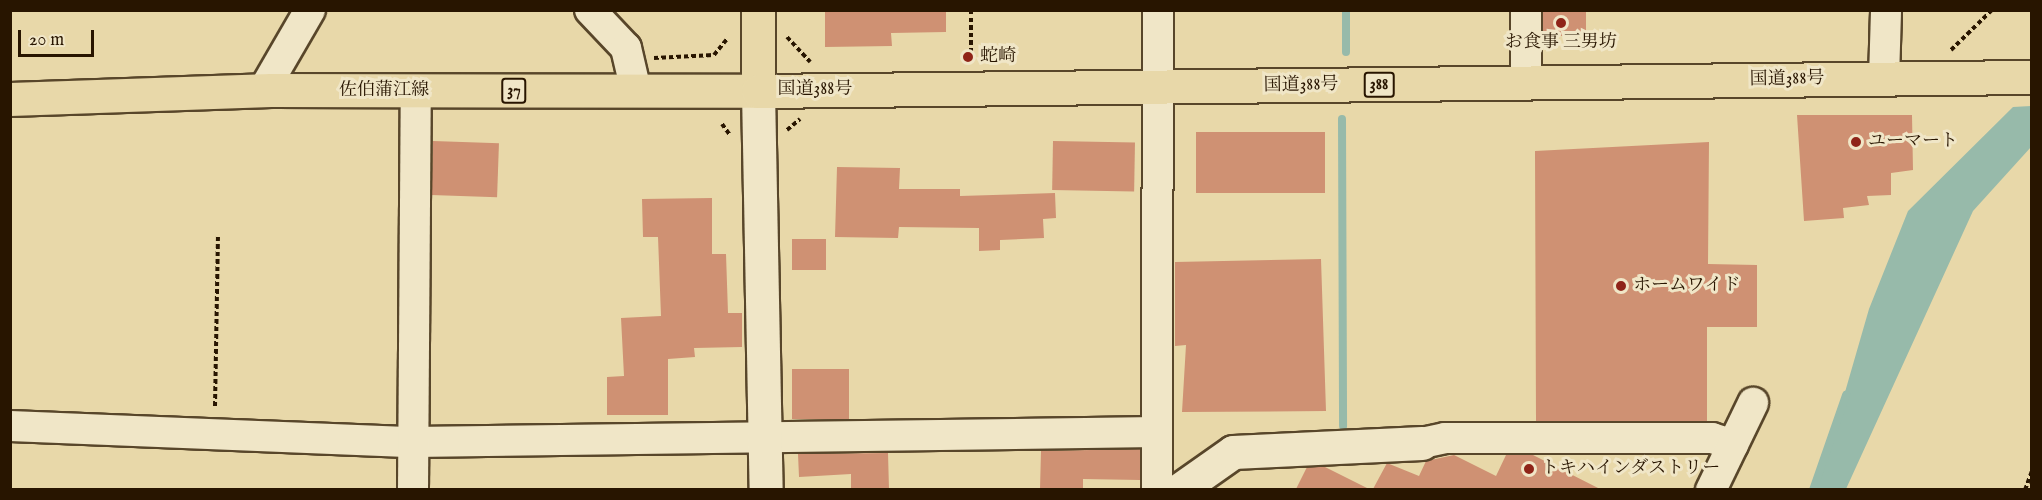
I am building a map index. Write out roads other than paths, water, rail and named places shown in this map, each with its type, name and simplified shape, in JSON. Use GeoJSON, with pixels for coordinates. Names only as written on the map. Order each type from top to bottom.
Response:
{"type":"FeatureCollection","features":[{"type":"Feature","properties":{"kind":"main road","name":"国道388号"},"geometry":{"type":"LineString","coordinates":[[770,18],[758,91],[2031,77]]}},
{"type":"Feature","properties":{"kind":"main road","name":"佐伯蒲江線"},"geometry":{"type":"LineString","coordinates":[[10,99],[263,91],[758,91]]}},
{"type":"Feature","properties":{"kind":"street"},"geometry":{"type":"LineString","coordinates":[[263,91],[310,10]]}},
{"type":"Feature","properties":{"kind":"street"},"geometry":{"type":"LineString","coordinates":[[590,10],[626,48],[636,91]]}},
{"type":"Feature","properties":{"kind":"street"},"geometry":{"type":"LineString","coordinates":[[1157,489],[1158,10]]}},
{"type":"Feature","properties":{"kind":"street"},"geometry":{"type":"LineString","coordinates":[[1526,10],[1526,84]]}},
{"type":"Feature","properties":{"kind":"street"},"geometry":{"type":"LineString","coordinates":[[1884,79],[1886,10]]}},
{"type":"Feature","properties":{"kind":"street"},"geometry":{"type":"LineString","coordinates":[[413,489],[416,91]]}},
{"type":"Feature","properties":{"kind":"street"},"geometry":{"type":"LineString","coordinates":[[758,91],[766,489]]}},
{"type":"Feature","properties":{"kind":"street"},"geometry":{"type":"LineString","coordinates":[[1711,489],[1753,402]]}},
{"type":"Feature","properties":{"kind":"street"},"geometry":{"type":"LineString","coordinates":[[10,426],[412,442],[1157,432]]}},
{"type":"Feature","properties":{"kind":"street"},"geometry":{"type":"LineString","coordinates":[[1179,489],[1233,452],[1422,443],[1445,438],[1712,438],[1733,445]]}},
{"type":"Feature","properties":{"kind":"waterway"},"geometry":{"type":"LineString","coordinates":[[1346,10],[1346,52]]}},
{"type":"Feature","properties":{"kind":"waterway"},"geometry":{"type":"LineString","coordinates":[[1342,119],[1343,426]]}},
{"type":"Feature","properties":{"kind":"waterway"},"geometry":{"type":"LineString","coordinates":[[1813,490],[1846,395]]}},
{"type":"Feature","properties":{"kind":"place","name":"お食事 三男坊"},"geometry":{"type":"Point","coordinates":[1561,23]}},
{"type":"Feature","properties":{"kind":"place","name":"蛇崎"},"geometry":{"type":"Point","coordinates":[968,57]}},
{"type":"Feature","properties":{"kind":"place","name":"ユーマート"},"geometry":{"type":"Point","coordinates":[1856,142]}},
{"type":"Feature","properties":{"kind":"place","name":"ホームワイド"},"geometry":{"type":"Point","coordinates":[1621,286]}},
{"type":"Feature","properties":{"kind":"place","name":"トキハインダストリー"},"geometry":{"type":"Point","coordinates":[1529,469]}}]}
